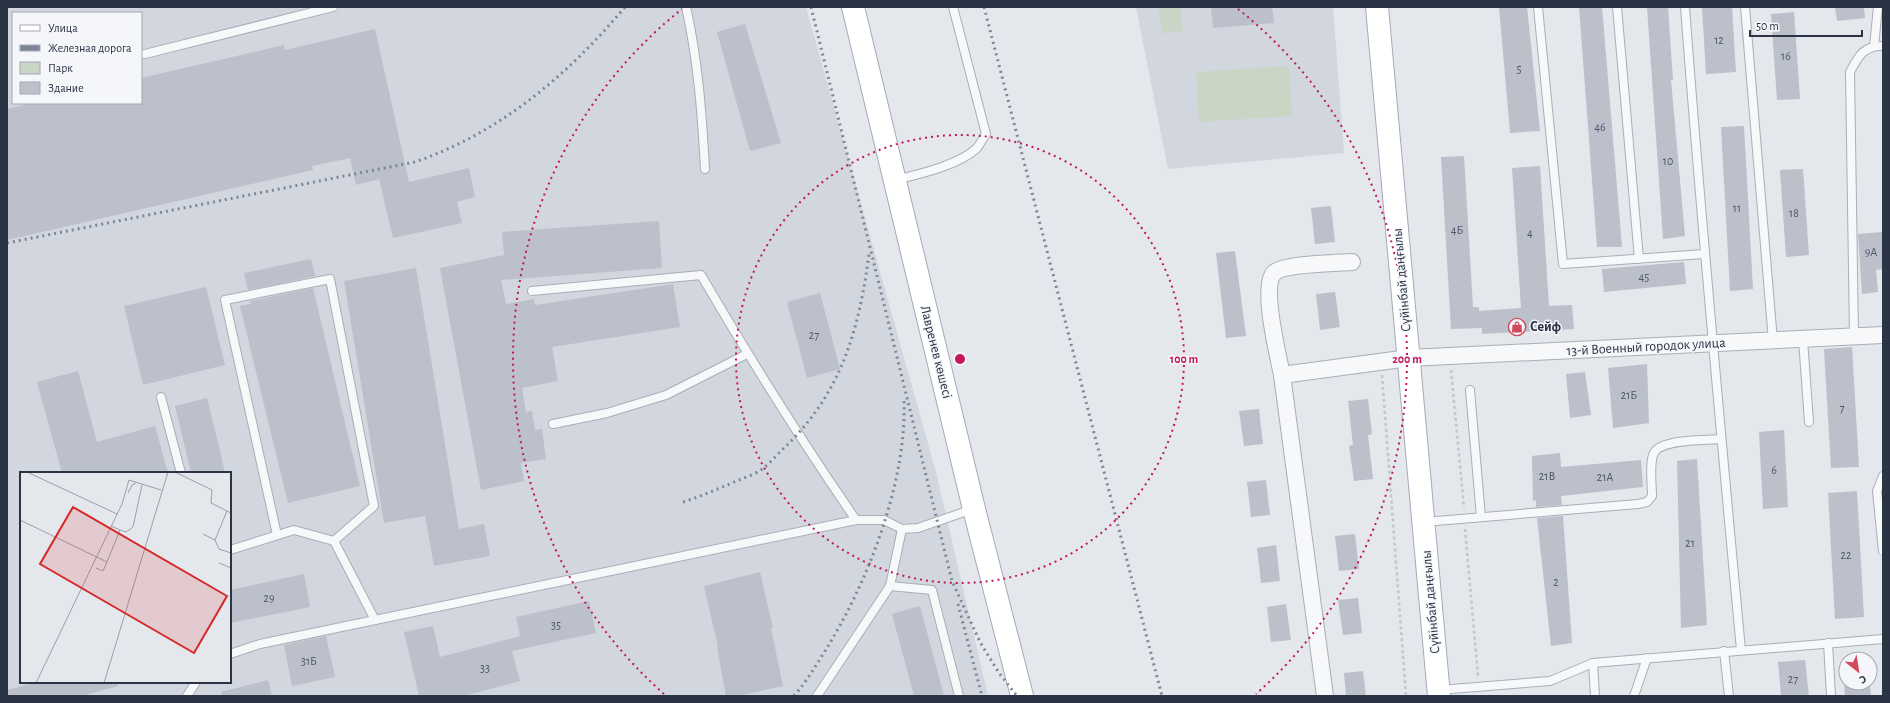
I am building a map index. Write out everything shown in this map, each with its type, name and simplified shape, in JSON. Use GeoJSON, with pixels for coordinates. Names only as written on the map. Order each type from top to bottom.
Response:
{"type":"FeatureCollection","features":[{"type":"Feature","properties":{"kind":"main road","name":"Лавренев көшесі"},"geometry":{"type":"LineString","coordinates":[[853,7],[974,509],[1022,696]]}},
{"type":"Feature","properties":{"kind":"main road","name":"Сүйінбай даңғылы"},"geometry":{"type":"LineString","coordinates":[[1377,7],[1424,522],[1438,693]]}},
{"type":"Feature","properties":{"kind":"street"},"geometry":{"type":"LineString","coordinates":[[1325,696],[1282,375],[1269,302],[1269,283],[1274,272],[1285,267],[1352,262]]}},
{"type":"Feature","properties":{"kind":"street","name":"13-й Военный городок улица"},"geometry":{"type":"LineString","coordinates":[[1282,375],[1409,358],[1883,335]]}},
{"type":"Feature","properties":{"kind":"lane"},"geometry":{"type":"LineString","coordinates":[[145,54],[333,7]]}},
{"type":"Feature","properties":{"kind":"lane"},"geometry":{"type":"LineString","coordinates":[[686,7],[695,50],[701,102],[705,169]]}},
{"type":"Feature","properties":{"kind":"lane"},"geometry":{"type":"LineString","coordinates":[[895,181],[936,169],[956,160],[977,148],[986,134],[953,7]]}},
{"type":"Feature","properties":{"kind":"lane"},"geometry":{"type":"LineString","coordinates":[[1538,7],[1563,264],[1704,254]]}},
{"type":"Feature","properties":{"kind":"lane"},"geometry":{"type":"LineString","coordinates":[[1617,7],[1639,259]]}},
{"type":"Feature","properties":{"kind":"lane"},"geometry":{"type":"LineString","coordinates":[[1685,7],[1704,254],[1714,344],[1721,439],[1741,650]]}},
{"type":"Feature","properties":{"kind":"lane"},"geometry":{"type":"LineString","coordinates":[[1745,7],[1773,341]]}},
{"type":"Feature","properties":{"kind":"lane"},"geometry":{"type":"LineString","coordinates":[[1874,46],[1878,7]]}},
{"type":"Feature","properties":{"kind":"lane"},"geometry":{"type":"LineString","coordinates":[[1854,337],[1850,72],[1859,55],[1874,46],[1883,46]]}},
{"type":"Feature","properties":{"kind":"lane"},"geometry":{"type":"LineString","coordinates":[[532,291],[701,275],[746,354],[798,435],[856,520]]}},
{"type":"Feature","properties":{"kind":"lane"},"geometry":{"type":"LineString","coordinates":[[277,535],[225,300],[330,279],[374,506],[334,541]]}},
{"type":"Feature","properties":{"kind":"lane"},"geometry":{"type":"LineString","coordinates":[[1804,340],[1809,422]]}},
{"type":"Feature","properties":{"kind":"lane"},"geometry":{"type":"LineString","coordinates":[[553,424],[607,413],[666,395],[746,354]]}},
{"type":"Feature","properties":{"kind":"lane"},"geometry":{"type":"LineString","coordinates":[[1470,390],[1480,517]]}},
{"type":"Feature","properties":{"kind":"lane"},"geometry":{"type":"LineString","coordinates":[[161,397],[181,472]]}},
{"type":"Feature","properties":{"kind":"lane"},"geometry":{"type":"LineString","coordinates":[[1424,522],[1648,502],[1652,496],[1652,459],[1654,452],[1664,444],[1721,439]]}},
{"type":"Feature","properties":{"kind":"lane"},"geometry":{"type":"LineString","coordinates":[[1883,476],[1877,491],[1883,551]]}},
{"type":"Feature","properties":{"kind":"lane"},"geometry":{"type":"LineString","coordinates":[[231,654],[260,644],[856,520],[884,520],[902,529],[918,528],[974,509]]}},
{"type":"Feature","properties":{"kind":"lane"},"geometry":{"type":"LineString","coordinates":[[817,696],[890,586],[902,529]]}},
{"type":"Feature","properties":{"kind":"lane"},"geometry":{"type":"LineString","coordinates":[[231,550],[294,530],[334,541],[374,620]]}},
{"type":"Feature","properties":{"kind":"lane"},"geometry":{"type":"LineString","coordinates":[[890,586],[932,590],[959,696]]}},
{"type":"Feature","properties":{"kind":"lane"},"geometry":{"type":"LineString","coordinates":[[1438,693],[1550,681],[1593,663],[1883,639]]}},
{"type":"Feature","properties":{"kind":"lane"},"geometry":{"type":"LineString","coordinates":[[1828,643],[1831,696]]}},
{"type":"Feature","properties":{"kind":"lane"},"geometry":{"type":"LineString","coordinates":[[1724,651],[1730,696]]}},
{"type":"Feature","properties":{"kind":"lane"},"geometry":{"type":"LineString","coordinates":[[1634,696],[1647,658]]}},
{"type":"Feature","properties":{"kind":"lane"},"geometry":{"type":"LineString","coordinates":[[1593,663],[1596,696]]}},
{"type":"Feature","properties":{"kind":"lane"},"geometry":{"type":"LineString","coordinates":[[187,696],[195,683]]}},
{"type":"Feature","properties":{"kind":"path"},"geometry":{"type":"LineString","coordinates":[[1381,362],[1406,696]]}},
{"type":"Feature","properties":{"kind":"shaded area"},"geometry":{"type":"Polygon","coordinates":[[[7,7],[806,7],[936,472],[988,696],[7,696],[7,7]]]}},
{"type":"Feature","properties":{"kind":"shaded area"},"geometry":{"type":"Polygon","coordinates":[[[1136,7],[1333,7],[1344,153],[1168,169],[1136,7]]]}},
{"type":"Feature","properties":{"kind":"green space"},"geometry":{"type":"Polygon","coordinates":[[[1158,7],[1180,7],[1183,31],[1163,34],[1158,7]]]}},
{"type":"Feature","properties":{"kind":"green space"},"geometry":{"type":"Polygon","coordinates":[[[1289,66],[1292,116],[1199,122],[1196,72],[1289,66]]]}},
{"type":"Feature","properties":{"kind":"building"},"geometry":{"type":"Polygon","coordinates":[[[1211,7],[1272,7],[1274,23],[1213,28],[1211,7]]]}},
{"type":"Feature","properties":{"kind":"building"},"geometry":{"type":"Polygon","coordinates":[[[1499,7],[1527,7],[1540,131],[1510,133],[1499,7]]]}},
{"type":"Feature","properties":{"kind":"building"},"geometry":{"type":"Polygon","coordinates":[[[1579,7],[1602,7],[1622,247],[1597,247],[1579,7]]]}},
{"type":"Feature","properties":{"kind":"building"},"geometry":{"type":"Polygon","coordinates":[[[1647,7],[1668,7],[1673,80],[1671,80],[1685,236],[1663,239],[1647,7]]]}},
{"type":"Feature","properties":{"kind":"building"},"geometry":{"type":"Polygon","coordinates":[[[1702,7],[1732,7],[1736,72],[1706,74],[1702,7]]]}},
{"type":"Feature","properties":{"kind":"building"},"geometry":{"type":"Polygon","coordinates":[[[1835,7],[1864,7],[1865,18],[1837,21],[1835,7]]]}},
{"type":"Feature","properties":{"kind":"building"},"geometry":{"type":"Polygon","coordinates":[[[1794,12],[1800,99],[1777,100],[1771,14],[1794,12]]]}},
{"type":"Feature","properties":{"kind":"building"},"geometry":{"type":"Polygon","coordinates":[[[745,24],[781,143],[750,151],[717,32],[745,24]]]}},
{"type":"Feature","properties":{"kind":"building"},"geometry":{"type":"Polygon","coordinates":[[[375,29],[409,182],[469,168],[475,197],[457,202],[462,223],[393,238],[379,179],[356,185],[350,158],[312,166],[313,170],[7,240],[7,109],[28,104],[142,104],[142,78],[284,45],[285,50],[375,29]]]}},
{"type":"Feature","properties":{"kind":"building"},"geometry":{"type":"Polygon","coordinates":[[[1744,126],[1753,289],[1730,291],[1721,127],[1744,126]]]}},
{"type":"Feature","properties":{"kind":"building"},"geometry":{"type":"Polygon","coordinates":[[[1464,156],[1473,307],[1479,307],[1479,311],[1521,308],[1512,168],[1540,166],[1549,306],[1572,305],[1574,329],[1482,334],[1482,328],[1451,329],[1441,157],[1464,156]]]}},
{"type":"Feature","properties":{"kind":"building"},"geometry":{"type":"Polygon","coordinates":[[[1803,169],[1809,255],[1786,257],[1780,170],[1803,169]]]}},
{"type":"Feature","properties":{"kind":"building"},"geometry":{"type":"Polygon","coordinates":[[[1331,206],[1335,242],[1315,244],[1311,208],[1331,206]]]}},
{"type":"Feature","properties":{"kind":"building"},"geometry":{"type":"Polygon","coordinates":[[[659,221],[662,268],[501,280],[506,304],[534,299],[535,305],[673,284],[680,327],[552,347],[558,381],[522,388],[526,412],[532,411],[535,430],[542,429],[546,459],[521,463],[524,481],[481,490],[440,268],[504,255],[502,232],[659,221]]]}},
{"type":"Feature","properties":{"kind":"building"},"geometry":{"type":"Polygon","coordinates":[[[1883,232],[1883,269],[1876,270],[1878,292],[1862,294],[1858,234],[1883,232]]]}},
{"type":"Feature","properties":{"kind":"building"},"geometry":{"type":"Polygon","coordinates":[[[1235,251],[1246,336],[1226,338],[1216,253],[1235,251]]]}},
{"type":"Feature","properties":{"kind":"building"},"geometry":{"type":"Polygon","coordinates":[[[311,259],[315,276],[248,290],[244,273],[311,259]]]}},
{"type":"Feature","properties":{"kind":"building"},"geometry":{"type":"Polygon","coordinates":[[[1684,262],[1686,284],[1604,292],[1602,269],[1684,262]]]}},
{"type":"Feature","properties":{"kind":"building"},"geometry":{"type":"Polygon","coordinates":[[[416,268],[459,529],[484,524],[490,556],[434,566],[425,516],[384,523],[344,281],[416,268]]]}},
{"type":"Feature","properties":{"kind":"building"},"geometry":{"type":"Polygon","coordinates":[[[206,287],[225,365],[143,385],[124,306],[206,287]]]}},
{"type":"Feature","properties":{"kind":"building"},"geometry":{"type":"Polygon","coordinates":[[[313,288],[360,486],[288,503],[240,306],[251,304],[250,301],[313,288]]]}},
{"type":"Feature","properties":{"kind":"building"},"geometry":{"type":"Polygon","coordinates":[[[1335,292],[1340,327],[1320,330],[1316,294],[1335,292]]]}},
{"type":"Feature","properties":{"kind":"building"},"geometry":{"type":"Polygon","coordinates":[[[820,293],[840,369],[807,378],[787,302],[820,293]]]}},
{"type":"Feature","properties":{"kind":"building"},"geometry":{"type":"Polygon","coordinates":[[[1852,347],[1859,467],[1831,468],[1824,349],[1852,347]]]}},
{"type":"Feature","properties":{"kind":"building"},"geometry":{"type":"Polygon","coordinates":[[[1647,364],[1649,423],[1613,428],[1608,368],[1647,364]]]}},
{"type":"Feature","properties":{"kind":"building"},"geometry":{"type":"Polygon","coordinates":[[[78,371],[97,442],[155,426],[168,472],[62,472],[37,382],[78,371]]]}},
{"type":"Feature","properties":{"kind":"building"},"geometry":{"type":"Polygon","coordinates":[[[1585,372],[1591,415],[1570,418],[1566,374],[1585,372]]]}},
{"type":"Feature","properties":{"kind":"building"},"geometry":{"type":"Polygon","coordinates":[[[207,398],[225,472],[191,472],[175,406],[207,398]]]}},
{"type":"Feature","properties":{"kind":"building"},"geometry":{"type":"Polygon","coordinates":[[[1368,399],[1372,434],[1368,435],[1373,479],[1354,481],[1349,446],[1353,445],[1348,401],[1368,399]]]}},
{"type":"Feature","properties":{"kind":"building"},"geometry":{"type":"Polygon","coordinates":[[[1259,409],[1263,444],[1244,446],[1239,411],[1259,409]]]}},
{"type":"Feature","properties":{"kind":"building"},"geometry":{"type":"Polygon","coordinates":[[[1784,430],[1788,507],[1763,509],[1759,432],[1784,430]]]}},
{"type":"Feature","properties":{"kind":"building"},"geometry":{"type":"Polygon","coordinates":[[[1560,453],[1561,467],[1641,460],[1643,487],[1561,496],[1562,505],[1536,507],[1536,500],[1533,501],[1532,456],[1560,453]]]}},
{"type":"Feature","properties":{"kind":"building"},"geometry":{"type":"Polygon","coordinates":[[[1697,459],[1707,625],[1681,628],[1677,461],[1697,459]]]}},
{"type":"Feature","properties":{"kind":"building"},"geometry":{"type":"Polygon","coordinates":[[[1266,480],[1270,515],[1251,517],[1247,482],[1266,480]]]}},
{"type":"Feature","properties":{"kind":"building"},"geometry":{"type":"Polygon","coordinates":[[[1857,491],[1864,617],[1835,619],[1828,493],[1857,491]]]}},
{"type":"Feature","properties":{"kind":"building"},"geometry":{"type":"Polygon","coordinates":[[[1563,516],[1572,643],[1551,646],[1537,518],[1563,516]]]}},
{"type":"Feature","properties":{"kind":"building"},"geometry":{"type":"Polygon","coordinates":[[[1355,534],[1359,569],[1339,571],[1335,536],[1355,534]]]}},
{"type":"Feature","properties":{"kind":"building"},"geometry":{"type":"Polygon","coordinates":[[[1276,545],[1280,581],[1261,583],[1257,548],[1276,545]]]}},
{"type":"Feature","properties":{"kind":"building"},"geometry":{"type":"Polygon","coordinates":[[[760,572],[773,628],[771,628],[783,686],[737,696],[726,696],[718,647],[704,586],[760,572]]]}},
{"type":"Feature","properties":{"kind":"building"},"geometry":{"type":"Polygon","coordinates":[[[304,574],[310,607],[231,623],[231,590],[304,574]]]}},
{"type":"Feature","properties":{"kind":"building"},"geometry":{"type":"Polygon","coordinates":[[[1358,598],[1362,633],[1343,635],[1338,600],[1358,598]]]}},
{"type":"Feature","properties":{"kind":"building"},"geometry":{"type":"Polygon","coordinates":[[[589,601],[596,633],[512,651],[520,681],[463,696],[419,696],[404,632],[433,626],[440,657],[520,636],[516,617],[589,601]]]}},
{"type":"Feature","properties":{"kind":"building"},"geometry":{"type":"Polygon","coordinates":[[[1286,604],[1291,640],[1271,642],[1267,607],[1286,604]]]}},
{"type":"Feature","properties":{"kind":"building"},"geometry":{"type":"Polygon","coordinates":[[[920,606],[944,696],[914,696],[892,614],[920,606]]]}},
{"type":"Feature","properties":{"kind":"building"},"geometry":{"type":"Polygon","coordinates":[[[326,636],[335,677],[292,686],[284,645],[326,636]]]}},
{"type":"Feature","properties":{"kind":"building"},"geometry":{"type":"Polygon","coordinates":[[[1805,660],[1809,696],[1781,696],[1778,662],[1805,660]]]}},
{"type":"Feature","properties":{"kind":"building"},"geometry":{"type":"Polygon","coordinates":[[[1363,671],[1366,696],[1346,696],[1344,673],[1363,671]]]}},
{"type":"Feature","properties":{"kind":"building"},"geometry":{"type":"Polygon","coordinates":[[[268,680],[272,696],[222,696],[221,692],[268,680]]]}},
{"type":"Feature","properties":{"kind":"building"},"geometry":{"type":"Polygon","coordinates":[[[32,683],[117,683],[118,686],[81,696],[7,696],[7,690],[32,683]]]}},
{"type":"Feature","properties":{"kind":"building"},"geometry":{"type":"Polygon","coordinates":[[[1845,691],[1871,691],[1871,696],[1845,696],[1845,691]]]}},
{"type":"Feature","properties":{"kind":"railway"},"geometry":{"type":"LineString","coordinates":[[7,243],[415,162],[446,150],[476,135],[504,118],[530,99],[580,56],[625,7]]}},
{"type":"Feature","properties":{"kind":"railway"},"geometry":{"type":"LineString","coordinates":[[811,7],[952,581],[980,642],[999,673],[1017,696]]}},
{"type":"Feature","properties":{"kind":"railway"},"geometry":{"type":"LineString","coordinates":[[984,7],[1162,696]]}},
{"type":"Feature","properties":{"kind":"railway"},"geometry":{"type":"LineString","coordinates":[[683,502],[711,492],[761,470],[803,428],[820,406],[844,360],[853,335],[860,309],[869,254]]}},
{"type":"Feature","properties":{"kind":"railway"},"geometry":{"type":"LineString","coordinates":[[794,696],[814,669],[841,624],[870,563],[892,497],[899,464],[903,431],[904,400]]}},
{"type":"Feature","properties":{"kind":"railway"},"geometry":{"type":"LineString","coordinates":[[958,604],[982,696]]}},
{"type":"Feature","properties":{"kind":"place","name":"Сейф"},"geometry":{"type":"Point","coordinates":[1517,327]}}]}
